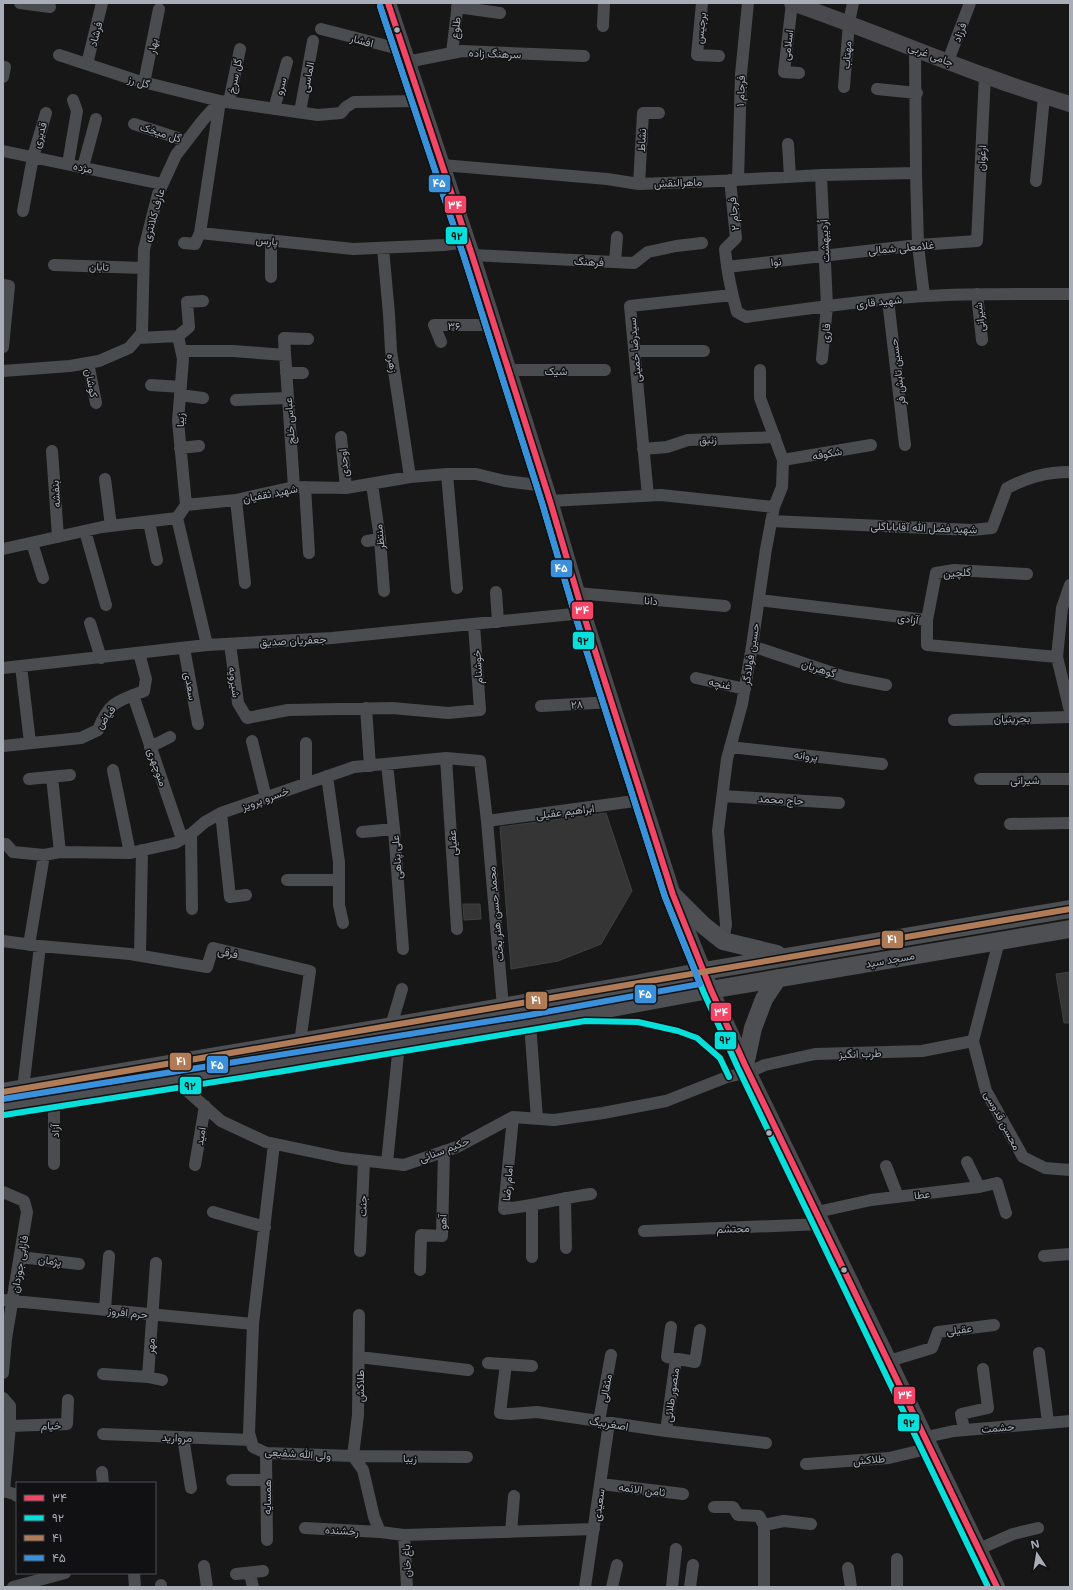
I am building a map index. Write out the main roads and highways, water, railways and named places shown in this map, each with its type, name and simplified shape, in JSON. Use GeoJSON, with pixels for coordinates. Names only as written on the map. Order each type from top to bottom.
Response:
{"type":"FeatureCollection","features":[{"type":"Feature","properties":{"kind":"main road"},"geometry":{"type":"LineString","coordinates":[[388,3],[469,249],[673,895],[711,990],[747,1069],[890,1361],[979,1549],[999,1585]]}},
{"type":"Feature","properties":{"kind":"main road","name":"جامی غربی"},"geometry":{"type":"LineString","coordinates":[[792,3],[849,22],[1044,97],[1070,104]]}},
{"type":"Feature","properties":{"kind":"main road"},"geometry":{"type":"LineString","coordinates":[[673,895],[703,925],[723,941],[750,949],[789,957]]}},
{"type":"Feature","properties":{"kind":"main road","name":"مسجد سید"},"geometry":{"type":"LineString","coordinates":[[3,1092],[1070,909]]}},
{"type":"Feature","properties":{"kind":"main road","name":"مسجد سید"},"geometry":{"type":"LineString","coordinates":[[3,1107],[530,1023],[778,978],[1070,929]]}},
{"type":"Feature","properties":{"kind":"main road"},"geometry":{"type":"LineString","coordinates":[[747,1069],[753,1028],[764,999],[778,978]]}}]}
